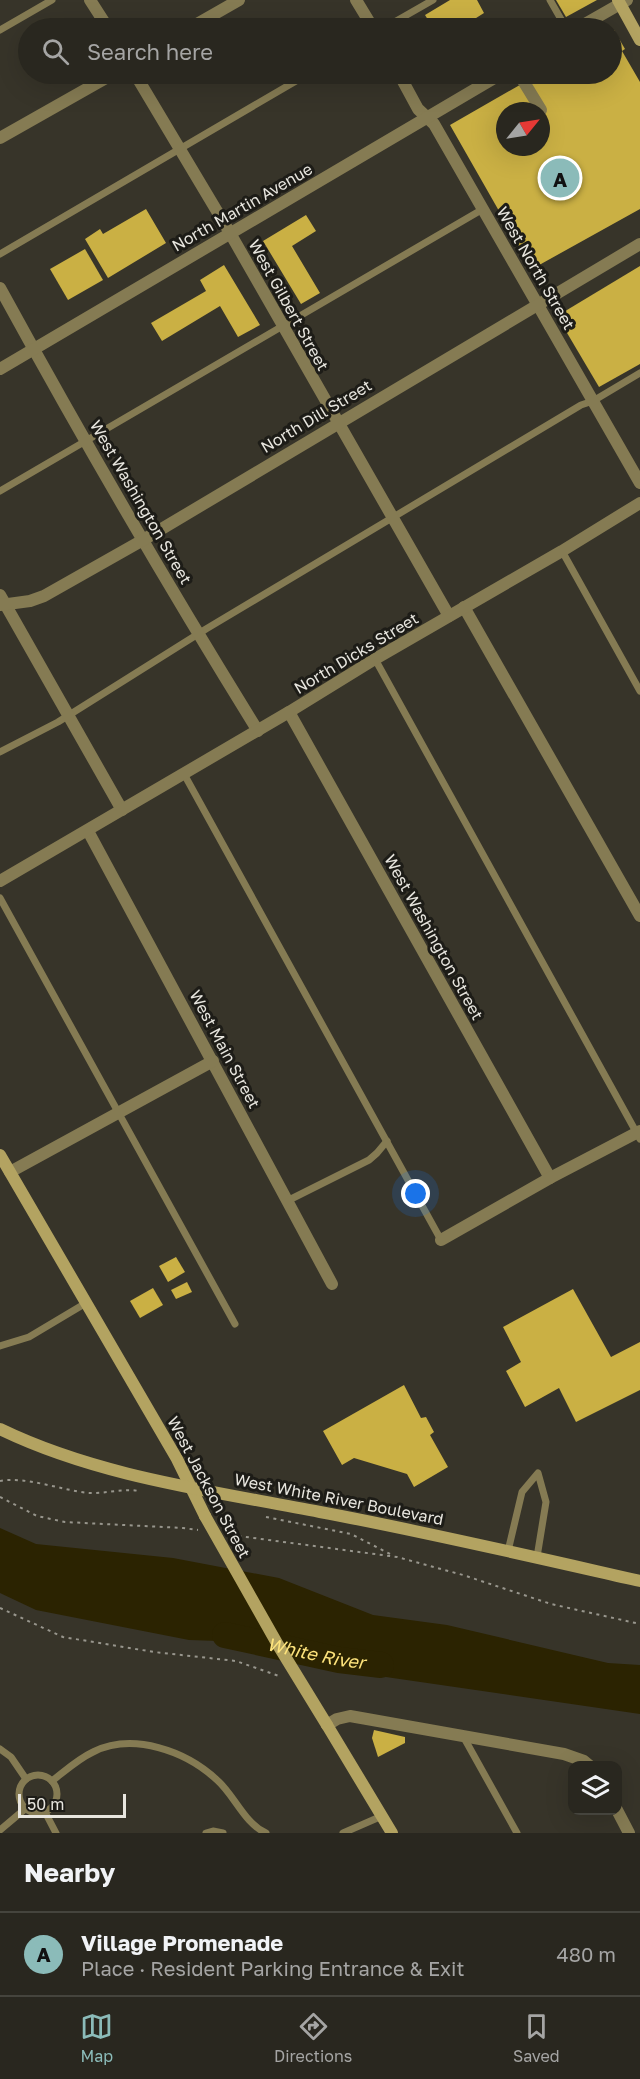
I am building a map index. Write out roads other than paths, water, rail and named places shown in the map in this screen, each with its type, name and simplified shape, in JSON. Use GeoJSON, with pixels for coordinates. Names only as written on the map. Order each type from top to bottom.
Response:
{"type":"FeatureCollection","features":[{"type":"Feature","properties":{"kind":"main road"},"geometry":{"type":"LineString","coordinates":[[622,1],[640,39]]}},
{"type":"Feature","properties":{"kind":"main road","name":"West Jackson Street"},"geometry":{"type":"LineString","coordinates":[[0,1155],[192,1487],[278,1645],[392,1833]]}},
{"type":"Feature","properties":{"kind":"main road","name":"West White River Boulevard"},"geometry":{"type":"LineString","coordinates":[[0,1429],[26,1441],[87,1462],[192,1487],[432,1533],[640,1581]]}},
{"type":"Feature","properties":{"kind":"street"},"geometry":{"type":"LineString","coordinates":[[90,0],[102,18]]}},
{"type":"Feature","properties":{"kind":"street"},"geometry":{"type":"LineString","coordinates":[[208,18],[239,0]]}},
{"type":"Feature","properties":{"kind":"street"},"geometry":{"type":"LineString","coordinates":[[356,0],[367,18]]}},
{"type":"Feature","properties":{"kind":"street"},"geometry":{"type":"LineString","coordinates":[[594,18],[622,1]]}},
{"type":"Feature","properties":{"kind":"street"},"geometry":{"type":"LineString","coordinates":[[0,138],[95,84]]}},
{"type":"Feature","properties":{"kind":"street","name":"West Gilbert Street"},"geometry":{"type":"LineString","coordinates":[[141,84],[230,233],[449,616]]}},
{"type":"Feature","properties":{"kind":"street","name":"West North Street"},"geometry":{"type":"LineString","coordinates":[[404,84],[418,109],[434,124],[640,483]]}},
{"type":"Feature","properties":{"kind":"street","name":"North Martin Avenue"},"geometry":{"type":"LineString","coordinates":[[0,369],[484,84]]}},
{"type":"Feature","properties":{"kind":"street"},"geometry":{"type":"LineString","coordinates":[[519,84],[530,102]]}},
{"type":"Feature","properties":{"kind":"street"},"geometry":{"type":"LineString","coordinates":[[525,84],[536,102]]}},
{"type":"Feature","properties":{"kind":"street","name":"North Dill Street"},"geometry":{"type":"LineString","coordinates":[[2,601],[30,601],[44,596],[143,540],[640,244]]}},
{"type":"Feature","properties":{"kind":"street","name":"West Washington Street"},"geometry":{"type":"LineString","coordinates":[[0,288],[198,635],[258,730]]}},
{"type":"Feature","properties":{"kind":"street","name":"North Dicks Street"},"geometry":{"type":"LineString","coordinates":[[0,880],[88,831],[640,503]]}},
{"type":"Feature","properties":{"kind":"street"},"geometry":{"type":"LineString","coordinates":[[2,601],[122,810]]}},
{"type":"Feature","properties":{"kind":"street"},"geometry":{"type":"LineString","coordinates":[[464,607],[640,916]]}},
{"type":"Feature","properties":{"kind":"street","name":"West Washington Street"},"geometry":{"type":"LineString","coordinates":[[289,712],[550,1178]]}},
{"type":"Feature","properties":{"kind":"street","name":"West Main Street"},"geometry":{"type":"LineString","coordinates":[[88,831],[332,1284]]}},
{"type":"Feature","properties":{"kind":"street"},"geometry":{"type":"LineString","coordinates":[[10,1172],[213,1061]]}},
{"type":"Feature","properties":{"kind":"street"},"geometry":{"type":"LineString","coordinates":[[441,1240],[550,1178],[639,1134]]}},
{"type":"Feature","properties":{"kind":"street"},"geometry":{"type":"LineString","coordinates":[[327,1725],[337,1719],[350,1716],[564,1754],[584,1761]]}},
{"type":"Feature","properties":{"kind":"street"},"geometry":{"type":"LineString","coordinates":[[620,1815],[630,1833]]}},
{"type":"Feature","properties":{"kind":"lane"},"geometry":{"type":"LineString","coordinates":[[21,18],[52,0]]}},
{"type":"Feature","properties":{"kind":"lane"},"geometry":{"type":"LineString","coordinates":[[402,18],[433,0]]}},
{"type":"Feature","properties":{"kind":"lane"},"geometry":{"type":"LineString","coordinates":[[550,0],[560,18]]}},
{"type":"Feature","properties":{"kind":"lane"},"geometry":{"type":"LineString","coordinates":[[0,30],[18,20]]}},
{"type":"Feature","properties":{"kind":"lane"},"geometry":{"type":"LineString","coordinates":[[0,254],[291,84]]}},
{"type":"Feature","properties":{"kind":"lane"},"geometry":{"type":"LineString","coordinates":[[0,491],[483,209]]}},
{"type":"Feature","properties":{"kind":"lane"},"geometry":{"type":"LineString","coordinates":[[0,752],[58,722],[198,635],[581,405],[592,401],[640,372]]}},
{"type":"Feature","properties":{"kind":"lane"},"geometry":{"type":"LineString","coordinates":[[562,551],[640,691]]}},
{"type":"Feature","properties":{"kind":"lane"},"geometry":{"type":"LineString","coordinates":[[375,659],[639,1134]]}},
{"type":"Feature","properties":{"kind":"lane"},"geometry":{"type":"LineString","coordinates":[[184,774],[441,1240]]}},
{"type":"Feature","properties":{"kind":"lane"},"geometry":{"type":"LineString","coordinates":[[0,898],[235,1324]]}},
{"type":"Feature","properties":{"kind":"lane"},"geometry":{"type":"LineString","coordinates":[[287,1201],[369,1160],[387,1140]]}},
{"type":"Feature","properties":{"kind":"lane"},"geometry":{"type":"LineString","coordinates":[[0,1346],[29,1337],[86,1303]]}},
{"type":"Feature","properties":{"kind":"lane"},"geometry":{"type":"LineString","coordinates":[[508,1551],[522,1492],[538,1473],[546,1502],[537,1557]]}},
{"type":"Feature","properties":{"kind":"lane"},"geometry":{"type":"LineString","coordinates":[[463,1736],[517,1833]]}},
{"type":"Feature","properties":{"kind":"lane"},"geometry":{"type":"LineString","coordinates":[[52,1781],[94,1751],[112,1745],[132,1743],[156,1747],[194,1763],[217,1779],[256,1831],[266,1833]]}},
{"type":"Feature","properties":{"kind":"lane"},"geometry":{"type":"LineString","coordinates":[[0,1749],[11,1756],[26,1779]]}},
{"type":"Feature","properties":{"kind":"lane"},"geometry":{"type":"LineString","coordinates":[[39,1775],[52,1781],[56,1790],[56,1801],[53,1807],[37,1814],[25,1809],[18,1794],[19,1788],[26,1779],[39,1775]]}},
{"type":"Feature","properties":{"kind":"lane"},"geometry":{"type":"LineString","coordinates":[[0,1830],[25,1809]]}},
{"type":"Feature","properties":{"kind":"lane"},"geometry":{"type":"LineString","coordinates":[[45,1812],[56,1833]]}},
{"type":"Feature","properties":{"kind":"lane"},"geometry":{"type":"LineString","coordinates":[[344,1833],[382,1815]]}},
{"type":"Feature","properties":{"kind":"lane"},"geometry":{"type":"LineString","coordinates":[[206,1833],[213,1831],[223,1833]]}},
{"type":"Feature","properties":{"kind":"waterway","name":"White River"},"geometry":{"type":"LineString","coordinates":[[225,1635],[339,1660],[381,1665]]}},
{"type":"Feature","properties":{"kind":"place","name":"Village Promenade"},"geometry":{"type":"Point","coordinates":[560,178]}}]}
